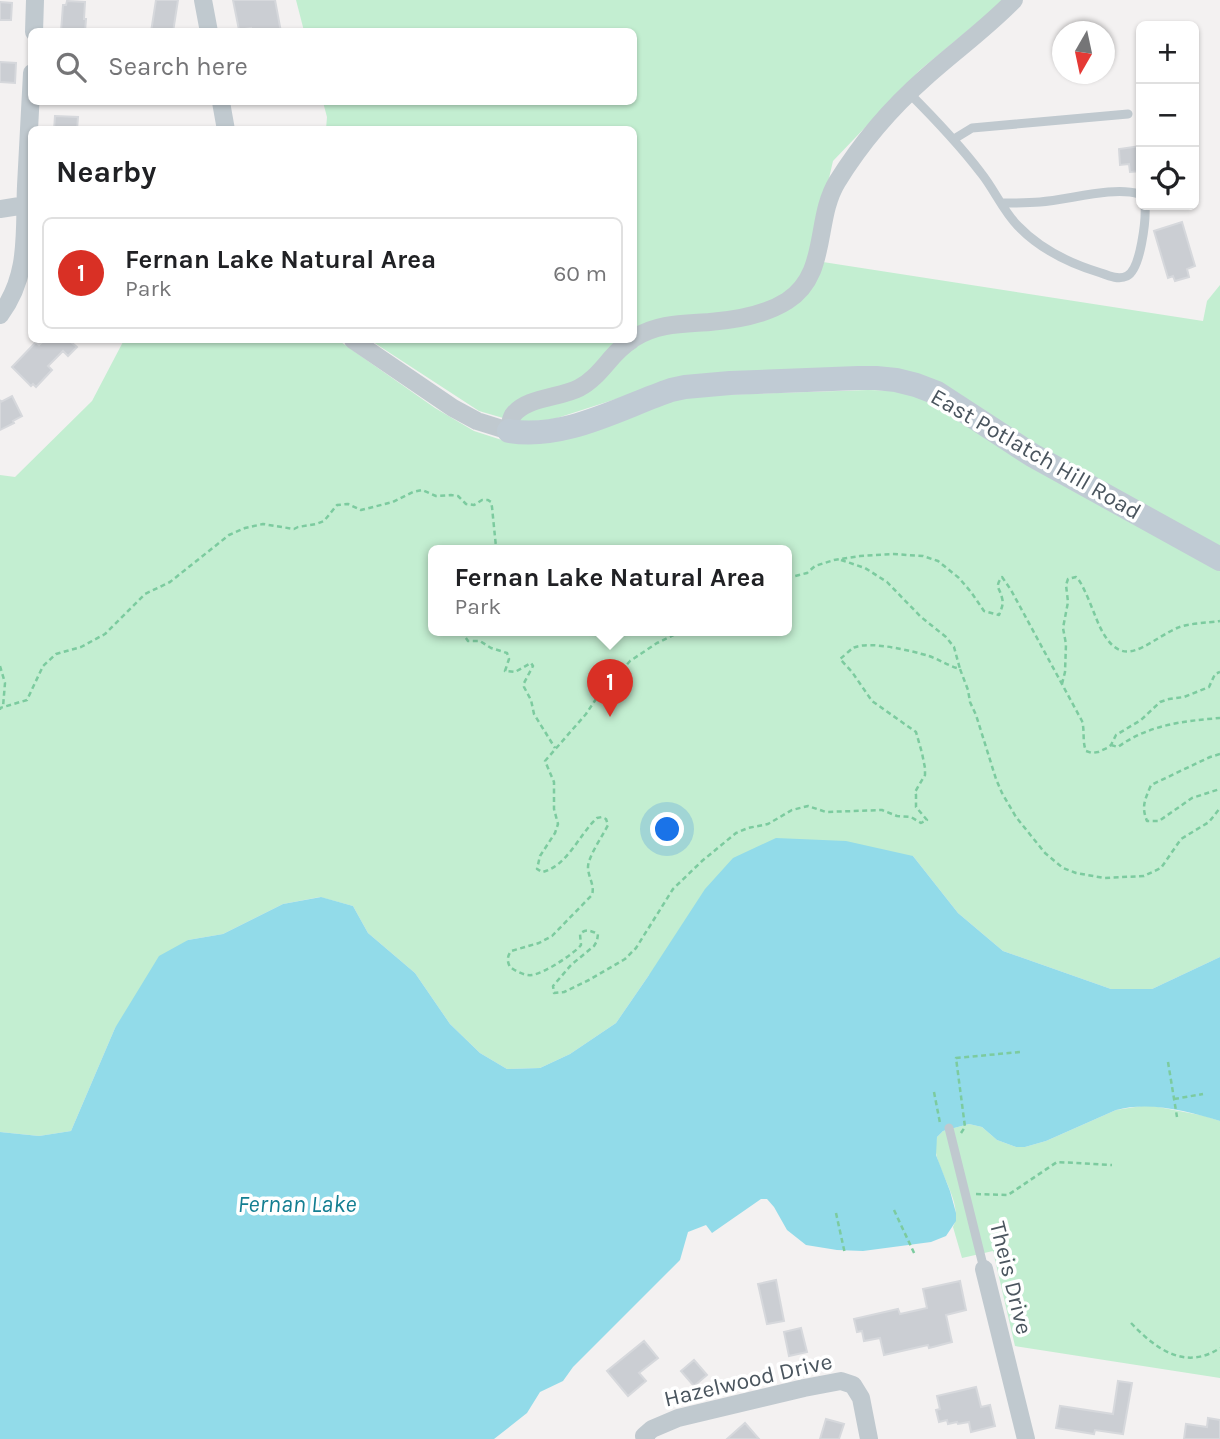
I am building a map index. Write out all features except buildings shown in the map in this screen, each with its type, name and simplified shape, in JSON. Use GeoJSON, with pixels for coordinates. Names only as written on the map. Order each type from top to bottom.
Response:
{"type":"FeatureCollection","features":[{"type":"Feature","properties":{"kind":"street"},"geometry":{"type":"LineString","coordinates":[[33,28],[35,0]]}},
{"type":"Feature","properties":{"kind":"street"},"geometry":{"type":"LineString","coordinates":[[203,0],[208,28]]}},
{"type":"Feature","properties":{"kind":"street"},"geometry":{"type":"LineString","coordinates":[[637,337],[663,326],[729,320],[757,314],[788,301],[797,293],[807,281],[816,262],[826,208],[833,188],[878,125],[909,93],[1014,0]]}},
{"type":"Feature","properties":{"kind":"street"},"geometry":{"type":"LineString","coordinates":[[30,126],[31,105]]}},
{"type":"Feature","properties":{"kind":"street"},"geometry":{"type":"LineString","coordinates":[[222,105],[225,126]]}},
{"type":"Feature","properties":{"kind":"street"},"geometry":{"type":"LineString","coordinates":[[0,209],[28,204],[26,243],[21,268],[13,293],[0,315]]}},
{"type":"Feature","properties":{"kind":"street"},"geometry":{"type":"LineString","coordinates":[[357,343],[453,408],[477,421],[509,431],[511,418],[518,410],[531,403],[581,387],[628,343]]}},
{"type":"Feature","properties":{"kind":"street","name":"East Potlatch Hill Road"},"geometry":{"type":"LineString","coordinates":[[509,431],[530,433],[565,428],[685,387],[858,378],[896,380],[937,393],[1044,462],[1220,559]]}},
{"type":"Feature","properties":{"kind":"street","name":"Theis Drive"},"geometry":{"type":"LineString","coordinates":[[984,1269],[1026,1439]]}},
{"type":"Feature","properties":{"kind":"street","name":"Hazelwood Drive"},"geometry":{"type":"LineString","coordinates":[[646,1439],[644,1436],[652,1429],[678,1418],[841,1381],[853,1385],[860,1398],[869,1439]]}},
{"type":"Feature","properties":{"kind":"lane"},"geometry":{"type":"LineString","coordinates":[[909,93],[954,139],[983,175],[1016,224],[1035,241],[1073,264],[1115,277],[1126,277],[1132,272],[1138,258],[1145,210]]}},
{"type":"Feature","properties":{"kind":"lane"},"geometry":{"type":"LineString","coordinates":[[954,139],[972,128],[1128,114]]}},
{"type":"Feature","properties":{"kind":"lane"},"geometry":{"type":"LineString","coordinates":[[1002,202],[1039,202],[1111,193],[1136,193]]}},
{"type":"Feature","properties":{"kind":"lane","name":"Theis Drive"},"geometry":{"type":"LineString","coordinates":[[945,1127],[984,1269]]}},
{"type":"Feature","properties":{"kind":"path"},"geometry":{"type":"LineString","coordinates":[[0,666],[5,683],[2,708],[27,700],[43,666],[56,654],[81,647],[105,634],[145,594],[165,585],[229,535],[263,524],[294,529],[324,520],[337,505],[348,504],[361,510],[399,500],[422,490],[436,496],[458,496],[466,503],[474,505],[488,500],[492,507],[496,545]]}},
{"type":"Feature","properties":{"kind":"path"},"geometry":{"type":"LineString","coordinates":[[792,577],[807,573],[815,566],[860,556],[923,556],[938,561],[959,578],[984,611],[999,615],[1003,601],[998,587],[1002,577],[1012,590],[1082,721],[1084,746],[1086,751],[1091,753],[1111,745],[1116,735],[1141,720],[1160,702],[1184,697],[1209,687],[1215,674],[1220,672]]}},
{"type":"Feature","properties":{"kind":"path"},"geometry":{"type":"LineString","coordinates":[[838,560],[865,568],[887,582],[921,617],[946,636],[954,648],[1002,793],[1016,817],[1045,853],[1063,868],[1104,877],[1144,876],[1160,868],[1181,839],[1209,822],[1220,808]]}},
{"type":"Feature","properties":{"kind":"path"},"geometry":{"type":"LineString","coordinates":[[1062,685],[1065,672],[1066,644],[1063,628],[1068,602],[1068,579],[1076,576],[1082,581],[1085,595],[1103,634],[1114,648],[1126,653],[1179,627],[1220,621]]}},
{"type":"Feature","properties":{"kind":"path"},"geometry":{"type":"LineString","coordinates":[[464,636],[468,641],[480,641],[507,653],[509,659],[505,671],[515,672],[531,663],[533,666],[524,688],[534,713],[555,748]]}},
{"type":"Feature","properties":{"kind":"path"},"geometry":{"type":"LineString","coordinates":[[672,636],[631,661],[545,761],[554,782],[554,809],[558,824],[540,856],[537,869],[542,872],[549,871],[574,849],[597,818],[606,819],[608,825],[589,860],[587,869],[593,889],[592,895],[552,936],[508,954],[510,967],[534,975],[578,949],[583,931],[589,930],[598,934],[594,946],[571,965],[553,986],[554,993],[564,992],[625,960],[636,948],[673,889],[736,833],[768,824],[792,810],[808,806],[826,812],[882,810],[897,816],[911,817],[921,823],[926,820],[916,807],[915,792],[925,775],[925,768],[916,732],[872,701],[840,659],[854,647],[879,645],[933,657],[960,669]]}},
{"type":"Feature","properties":{"kind":"path"},"geometry":{"type":"LineString","coordinates":[[1111,745],[1118,747],[1150,729],[1185,721],[1220,718]]}},
{"type":"Feature","properties":{"kind":"path"},"geometry":{"type":"LineString","coordinates":[[1220,754],[1151,785],[1143,811],[1147,821],[1158,821],[1192,798],[1220,789]]}},
{"type":"Feature","properties":{"kind":"path"},"geometry":{"type":"LineString","coordinates":[[965,1127],[956,1058],[1020,1052]]}},
{"type":"Feature","properties":{"kind":"path"},"geometry":{"type":"LineString","coordinates":[[1168,1062],[1177,1117]]}},
{"type":"Feature","properties":{"kind":"path"},"geometry":{"type":"LineString","coordinates":[[934,1092],[945,1127]]}},
{"type":"Feature","properties":{"kind":"path"},"geometry":{"type":"LineString","coordinates":[[1174,1099],[1203,1094]]}},
{"type":"Feature","properties":{"kind":"path"},"geometry":{"type":"LineString","coordinates":[[965,1193],[1008,1195],[1057,1163],[1112,1165]]}},
{"type":"Feature","properties":{"kind":"path"},"geometry":{"type":"LineString","coordinates":[[894,1210],[915,1255]]}},
{"type":"Feature","properties":{"kind":"path"},"geometry":{"type":"LineString","coordinates":[[836,1213],[845,1254]]}},
{"type":"Feature","properties":{"kind":"path"},"geometry":{"type":"LineString","coordinates":[[1131,1323],[1149,1342],[1179,1356],[1198,1358],[1220,1348]]}},
{"type":"Feature","properties":{"kind":"green space"},"geometry":{"type":"Polygon","coordinates":[[[296,0],[1002,0],[920,70],[833,161],[810,260],[1203,321],[1207,301],[1220,285],[1220,546],[1037,446],[947,387],[678,379],[551,420],[517,422],[479,411],[375,343],[637,343],[637,126],[326,126],[324,105],[637,105],[637,28],[303,28],[296,0]]]}},
{"type":"Feature","properties":{"kind":"green space"},"geometry":{"type":"Polygon","coordinates":[[[122,343],[342,343],[435,408],[474,431],[505,441],[690,396],[868,390],[903,391],[936,403],[1220,569],[1220,957],[1152,989],[1111,989],[1003,951],[958,913],[913,856],[649,975],[616,1023],[570,1054],[540,1068],[507,1069],[480,1053],[450,1024],[415,973],[368,933],[353,906],[320,897],[283,904],[223,934],[188,940],[115,1028],[71,1131],[39,1136],[0,1132],[0,475],[15,477],[92,401],[122,343]]]}},
{"type":"Feature","properties":{"kind":"green space"},"geometry":{"type":"Polygon","coordinates":[[[1148,1105],[1220,1121],[1220,1378],[1015,1346],[993,1251],[962,1258],[953,1227],[956,1219],[954,1200],[936,1151],[937,1137],[943,1131],[969,1124],[982,1127],[997,1140],[1016,1147],[1025,1147],[1046,1141],[1116,1110],[1148,1105]]]}},
{"type":"Feature","properties":{"kind":"water","name":"Fernan Lake"},"geometry":{"type":"Polygon","coordinates":[[[776,838],[846,841],[913,856],[958,913],[1003,951],[1111,989],[1152,989],[1220,957],[1220,1121],[1168,1108],[1129,1107],[1025,1147],[1016,1147],[997,1140],[982,1127],[969,1124],[943,1131],[937,1137],[936,1155],[950,1191],[956,1221],[946,1236],[931,1242],[863,1251],[806,1245],[787,1230],[767,1199],[761,1199],[712,1233],[706,1225],[688,1232],[680,1260],[573,1367],[563,1381],[540,1392],[527,1413],[494,1439],[0,1439],[0,1132],[39,1136],[71,1131],[115,1028],[159,956],[188,940],[223,934],[283,904],[321,897],[353,906],[368,933],[415,973],[450,1024],[480,1053],[507,1069],[540,1068],[570,1054],[616,1023],[705,889],[733,858],[776,838]]]}},
{"type":"Feature","properties":{"kind":"place","name":"Fernan Lake Natural Area"},"geometry":{"type":"Point","coordinates":[610,717]}}]}
